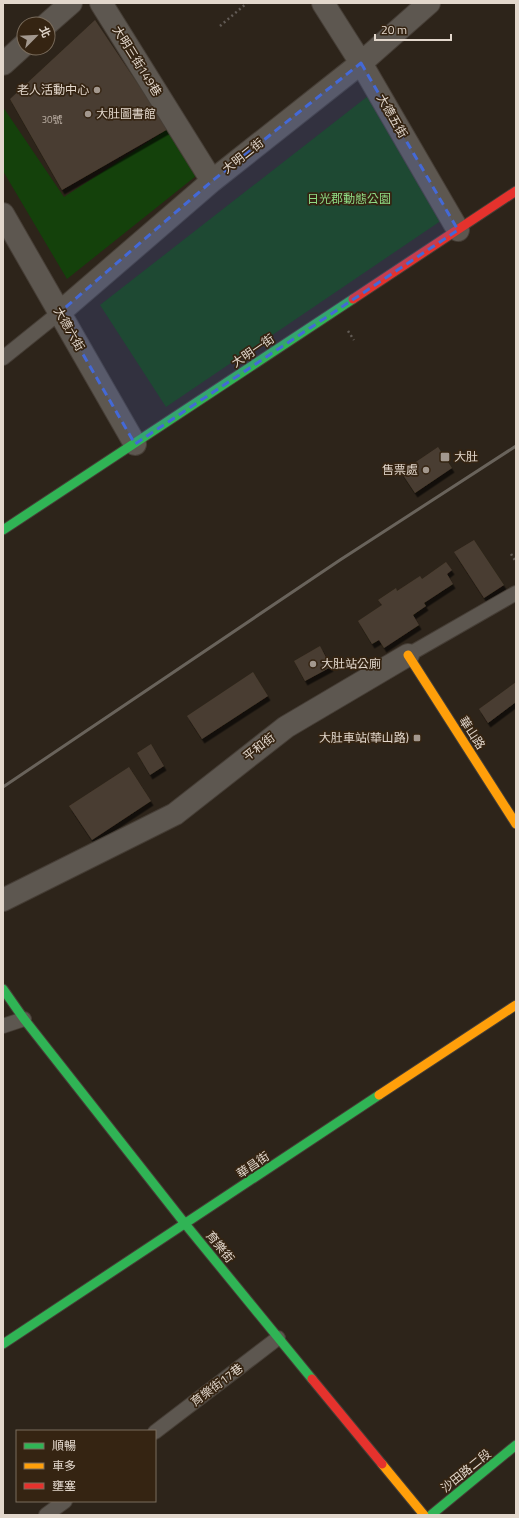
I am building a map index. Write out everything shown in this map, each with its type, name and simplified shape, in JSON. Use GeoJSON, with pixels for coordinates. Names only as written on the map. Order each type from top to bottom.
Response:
{"type":"FeatureCollection","features":[{"type":"Feature","properties":{"kind":"street"},"geometry":{"type":"LineString","coordinates":[[56,16],[71,3]]}},
{"type":"Feature","properties":{"kind":"street","name":"大明三街149巷"},"geometry":{"type":"LineString","coordinates":[[100,3],[212,181]]}},
{"type":"Feature","properties":{"kind":"street","name":"大德五街"},"geometry":{"type":"LineString","coordinates":[[323,3],[361,63],[458,230]]}},
{"type":"Feature","properties":{"kind":"street","name":"大明二街"},"geometry":{"type":"LineString","coordinates":[[59,313],[212,181],[361,63],[429,3]]}},
{"type":"Feature","properties":{"kind":"street"},"geometry":{"type":"LineString","coordinates":[[3,64],[16,52]]}},
{"type":"Feature","properties":{"kind":"street","name":"大明一街"},"geometry":{"type":"LineString","coordinates":[[3,530],[516,191]]}},
{"type":"Feature","properties":{"kind":"street","name":"大德六街"},"geometry":{"type":"LineString","coordinates":[[3,214],[135,444]]}},
{"type":"Feature","properties":{"kind":"street","name":"華山路"},"geometry":{"type":"LineString","coordinates":[[408,655],[516,824]]}},
{"type":"Feature","properties":{"kind":"street","name":"平和街"},"geometry":{"type":"LineString","coordinates":[[3,900],[175,814],[286,726],[408,655]]}},
{"type":"Feature","properties":{"kind":"street","name":"育樂街"},"geometry":{"type":"LineString","coordinates":[[3,989],[24,1020],[186,1224],[424,1515]]}},
{"type":"Feature","properties":{"kind":"street","name":"華昌街"},"geometry":{"type":"LineString","coordinates":[[3,1344],[516,1005]]}},
{"type":"Feature","properties":{"kind":"street","name":"沙田路二段"},"geometry":{"type":"LineString","coordinates":[[431,1515],[516,1445]]}},
{"type":"Feature","properties":{"kind":"lane"},"geometry":{"type":"LineString","coordinates":[[3,358],[59,313]]}},
{"type":"Feature","properties":{"kind":"lane","name":"平和街"},"geometry":{"type":"LineString","coordinates":[[408,655],[516,593]]}},
{"type":"Feature","properties":{"kind":"lane"},"geometry":{"type":"LineString","coordinates":[[3,1026],[24,1020]]}},
{"type":"Feature","properties":{"kind":"lane","name":"育樂街17巷"},"geometry":{"type":"LineString","coordinates":[[156,1431],[278,1338]]}},
{"type":"Feature","properties":{"kind":"lane"},"geometry":{"type":"LineString","coordinates":[[46,1515],[64,1502]]}},
{"type":"Feature","properties":{"kind":"path"},"geometry":{"type":"LineString","coordinates":[[220,26],[247,3]]}},
{"type":"Feature","properties":{"kind":"path"},"geometry":{"type":"LineString","coordinates":[[511,554],[516,562]]}},
{"type":"Feature","properties":{"kind":"highlighted area"},"geometry":{"type":"Polygon","coordinates":[[[361,63],[458,230],[135,444],[59,313],[212,181],[361,63]]]}},
{"type":"Feature","properties":{"kind":"green space","name":"日光郡動態公園"},"geometry":{"type":"Polygon","coordinates":[[[368,96],[445,218],[166,407],[100,305],[368,96]]]}},
{"type":"Feature","properties":{"kind":"green space"},"geometry":{"type":"Polygon","coordinates":[[[3,107],[64,197],[168,129],[201,172],[67,279],[3,171],[3,107]]]}},
{"type":"Feature","properties":{"kind":"building","name":"大肚圖書館"},"geometry":{"type":"Polygon","coordinates":[[[95,20],[168,129],[62,190],[10,99],[95,20]]]}},
{"type":"Feature","properties":{"kind":"building"},"geometry":{"type":"Polygon","coordinates":[[[438,447],[452,468],[415,493],[401,472],[438,447]]]}},
{"type":"Feature","properties":{"kind":"building"},"geometry":{"type":"Polygon","coordinates":[[[474,540],[504,585],[484,598],[454,552],[474,540]]]}},
{"type":"Feature","properties":{"kind":"building"},"geometry":{"type":"Polygon","coordinates":[[[446,562],[452,570],[447,574],[453,584],[424,603],[426,606],[413,615],[419,625],[384,648],[379,640],[372,644],[358,621],[382,605],[378,600],[396,588],[397,591],[420,576],[422,579],[446,562]]]}},
{"type":"Feature","properties":{"kind":"building","name":"大肚站公廁"},"geometry":{"type":"Polygon","coordinates":[[[320,646],[331,667],[305,681],[294,661],[320,646]]]}},
{"type":"Feature","properties":{"kind":"building"},"geometry":{"type":"Polygon","coordinates":[[[253,672],[268,696],[202,739],[187,716],[253,672]]]}},
{"type":"Feature","properties":{"kind":"building"},"geometry":{"type":"Polygon","coordinates":[[[516,682],[516,702],[488,723],[479,709],[516,682]]]}},
{"type":"Feature","properties":{"kind":"building"},"geometry":{"type":"Polygon","coordinates":[[[151,744],[164,766],[150,775],[137,753],[151,744]]]}},
{"type":"Feature","properties":{"kind":"building"},"geometry":{"type":"Polygon","coordinates":[[[129,767],[151,801],[92,840],[69,806],[129,767]]]}},
{"type":"Feature","properties":{"kind":"railway"},"geometry":{"type":"LineString","coordinates":[[3,787],[340,560],[516,446]]}},
{"type":"Feature","properties":{"kind":"traffic: fast"},"geometry":{"type":"LineString","coordinates":[[3,530],[353,299]]}},
{"type":"Feature","properties":{"kind":"traffic: fast"},"geometry":{"type":"LineString","coordinates":[[3,989],[24,1019],[186,1225],[312,1379]]}},
{"type":"Feature","properties":{"kind":"traffic: fast"},"geometry":{"type":"LineString","coordinates":[[3,1344],[379,1095]]}},
{"type":"Feature","properties":{"kind":"traffic: fast"},"geometry":{"type":"LineString","coordinates":[[431,1515],[516,1445]]}},
{"type":"Feature","properties":{"kind":"traffic: slow"},"geometry":{"type":"LineString","coordinates":[[408,655],[516,824]]}},
{"type":"Feature","properties":{"kind":"traffic: slow"},"geometry":{"type":"LineString","coordinates":[[379,1095],[516,1005]]}},
{"type":"Feature","properties":{"kind":"traffic: slow"},"geometry":{"type":"LineString","coordinates":[[382,1464],[424,1515]]}},
{"type":"Feature","properties":{"kind":"traffic: jam"},"geometry":{"type":"LineString","coordinates":[[353,299],[516,191]]}},
{"type":"Feature","properties":{"kind":"traffic: jam"},"geometry":{"type":"LineString","coordinates":[[312,1379],[382,1464]]}},
{"type":"Feature","properties":{"kind":"place","name":"老人活動中心"},"geometry":{"type":"Point","coordinates":[97,90]}},
{"type":"Feature","properties":{"kind":"place","name":"大肚圖書館"},"geometry":{"type":"Point","coordinates":[88,114]}},
{"type":"Feature","properties":{"kind":"place","name":"大肚"},"geometry":{"type":"Point","coordinates":[445,457]}},
{"type":"Feature","properties":{"kind":"place","name":"售票處"},"geometry":{"type":"Point","coordinates":[426,470]}},
{"type":"Feature","properties":{"kind":"place","name":"大肚站公廁"},"geometry":{"type":"Point","coordinates":[313,664]}},
{"type":"Feature","properties":{"kind":"place","name":"大肚車站(華山路)"},"geometry":{"type":"Point","coordinates":[417,738]}}]}
